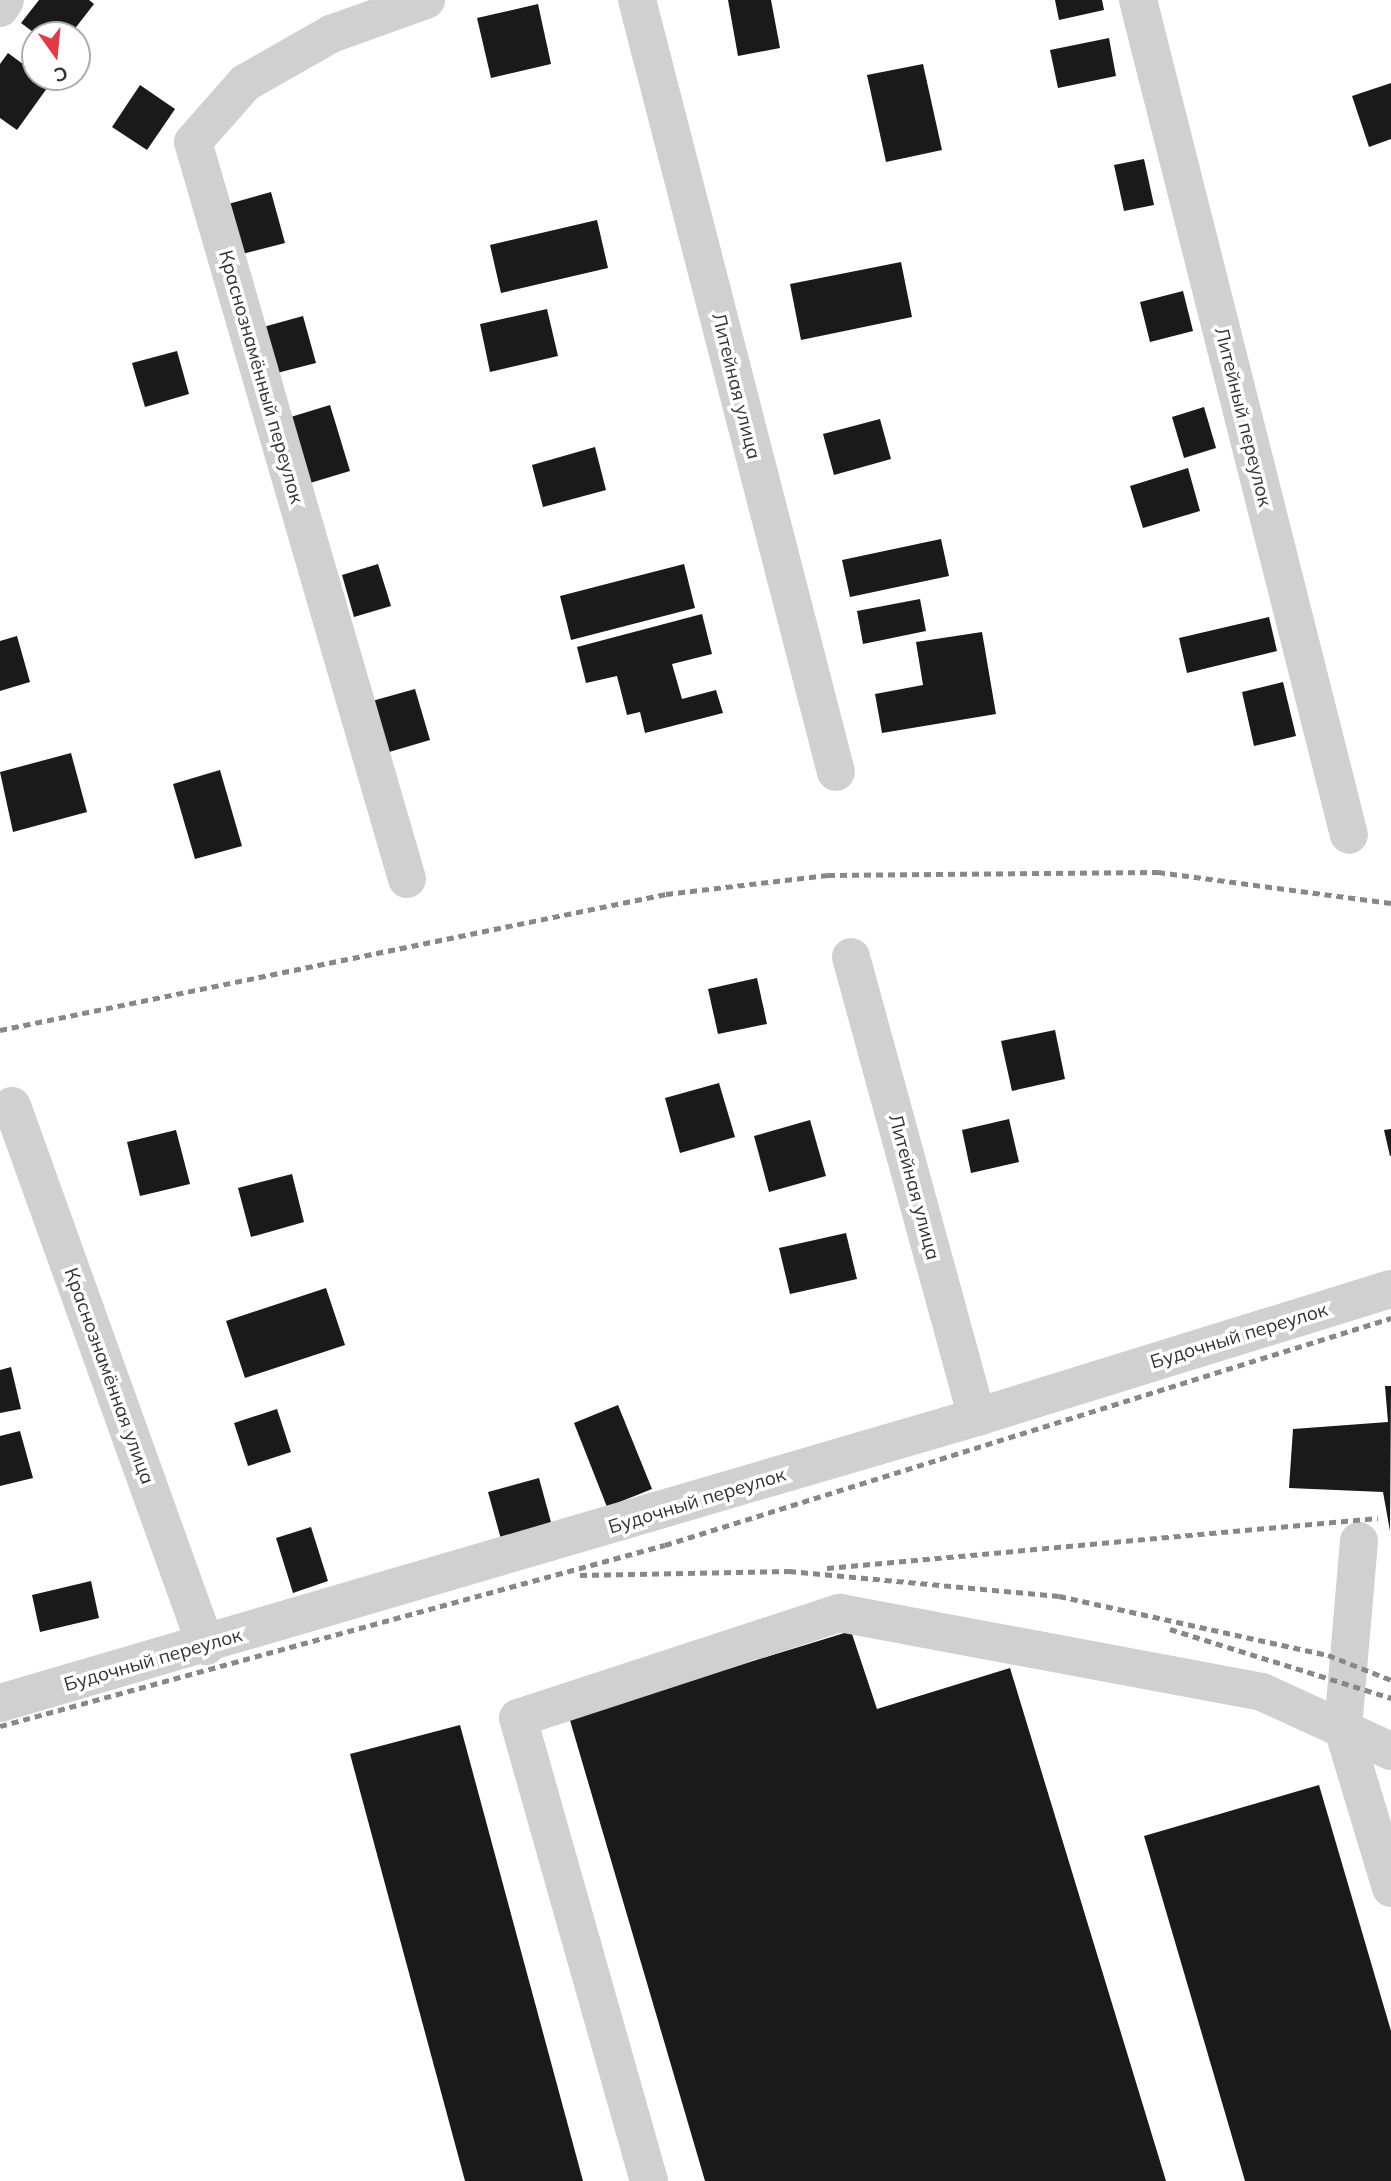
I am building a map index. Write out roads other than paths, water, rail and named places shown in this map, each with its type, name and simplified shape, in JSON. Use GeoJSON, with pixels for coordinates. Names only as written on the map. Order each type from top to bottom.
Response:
{"type":"FeatureCollection","features":[{"type":"Feature","properties":{"kind":"street"},"geometry":{"type":"LineString","coordinates":[[0,8],[5,0]]}},
{"type":"Feature","properties":{"kind":"street","name":"Краснознамённый переулок"},"geometry":{"type":"LineString","coordinates":[[407,879],[193,142],[245,83],[331,34],[426,0]]}},
{"type":"Feature","properties":{"kind":"street","name":"Литейная улица"},"geometry":{"type":"LineString","coordinates":[[636,0],[836,772]]}},
{"type":"Feature","properties":{"kind":"street","name":"Литейный переулок"},"geometry":{"type":"LineString","coordinates":[[1138,0],[1349,835]]}},
{"type":"Feature","properties":{"kind":"street","name":"Литейная улица"},"geometry":{"type":"LineString","coordinates":[[851,957],[977,1418]]}},
{"type":"Feature","properties":{"kind":"street","name":"Краснознамённая улица"},"geometry":{"type":"LineString","coordinates":[[12,1106],[206,1646]]}},
{"type":"Feature","properties":{"kind":"street","name":"Будочный переулок"},"geometry":{"type":"LineString","coordinates":[[0,1703],[206,1646],[977,1418],[1391,1289]]}},
{"type":"Feature","properties":{"kind":"street"},"geometry":{"type":"LineString","coordinates":[[1359,1541],[1343,1729],[1391,1888]]}},
{"type":"Feature","properties":{"kind":"street"},"geometry":{"type":"LineString","coordinates":[[649,2181],[518,1718],[841,1613],[1262,1692],[1391,1751]]}},
{"type":"Feature","properties":{"kind":"railway"},"geometry":{"type":"LineString","coordinates":[[0,1030],[666,894],[828,875],[1158,872],[1391,903]]}},
{"type":"Feature","properties":{"kind":"railway"},"geometry":{"type":"LineString","coordinates":[[0,1726],[665,1545],[1391,1318]]}},
{"type":"Feature","properties":{"kind":"railway"},"geometry":{"type":"LineString","coordinates":[[827,1568],[1378,1518]]}},
{"type":"Feature","properties":{"kind":"railway"},"geometry":{"type":"LineString","coordinates":[[580,1575],[789,1571],[1059,1596],[1328,1655],[1391,1680]]}},
{"type":"Feature","properties":{"kind":"railway"},"geometry":{"type":"LineString","coordinates":[[1170,1629],[1391,1698]]}}]}
